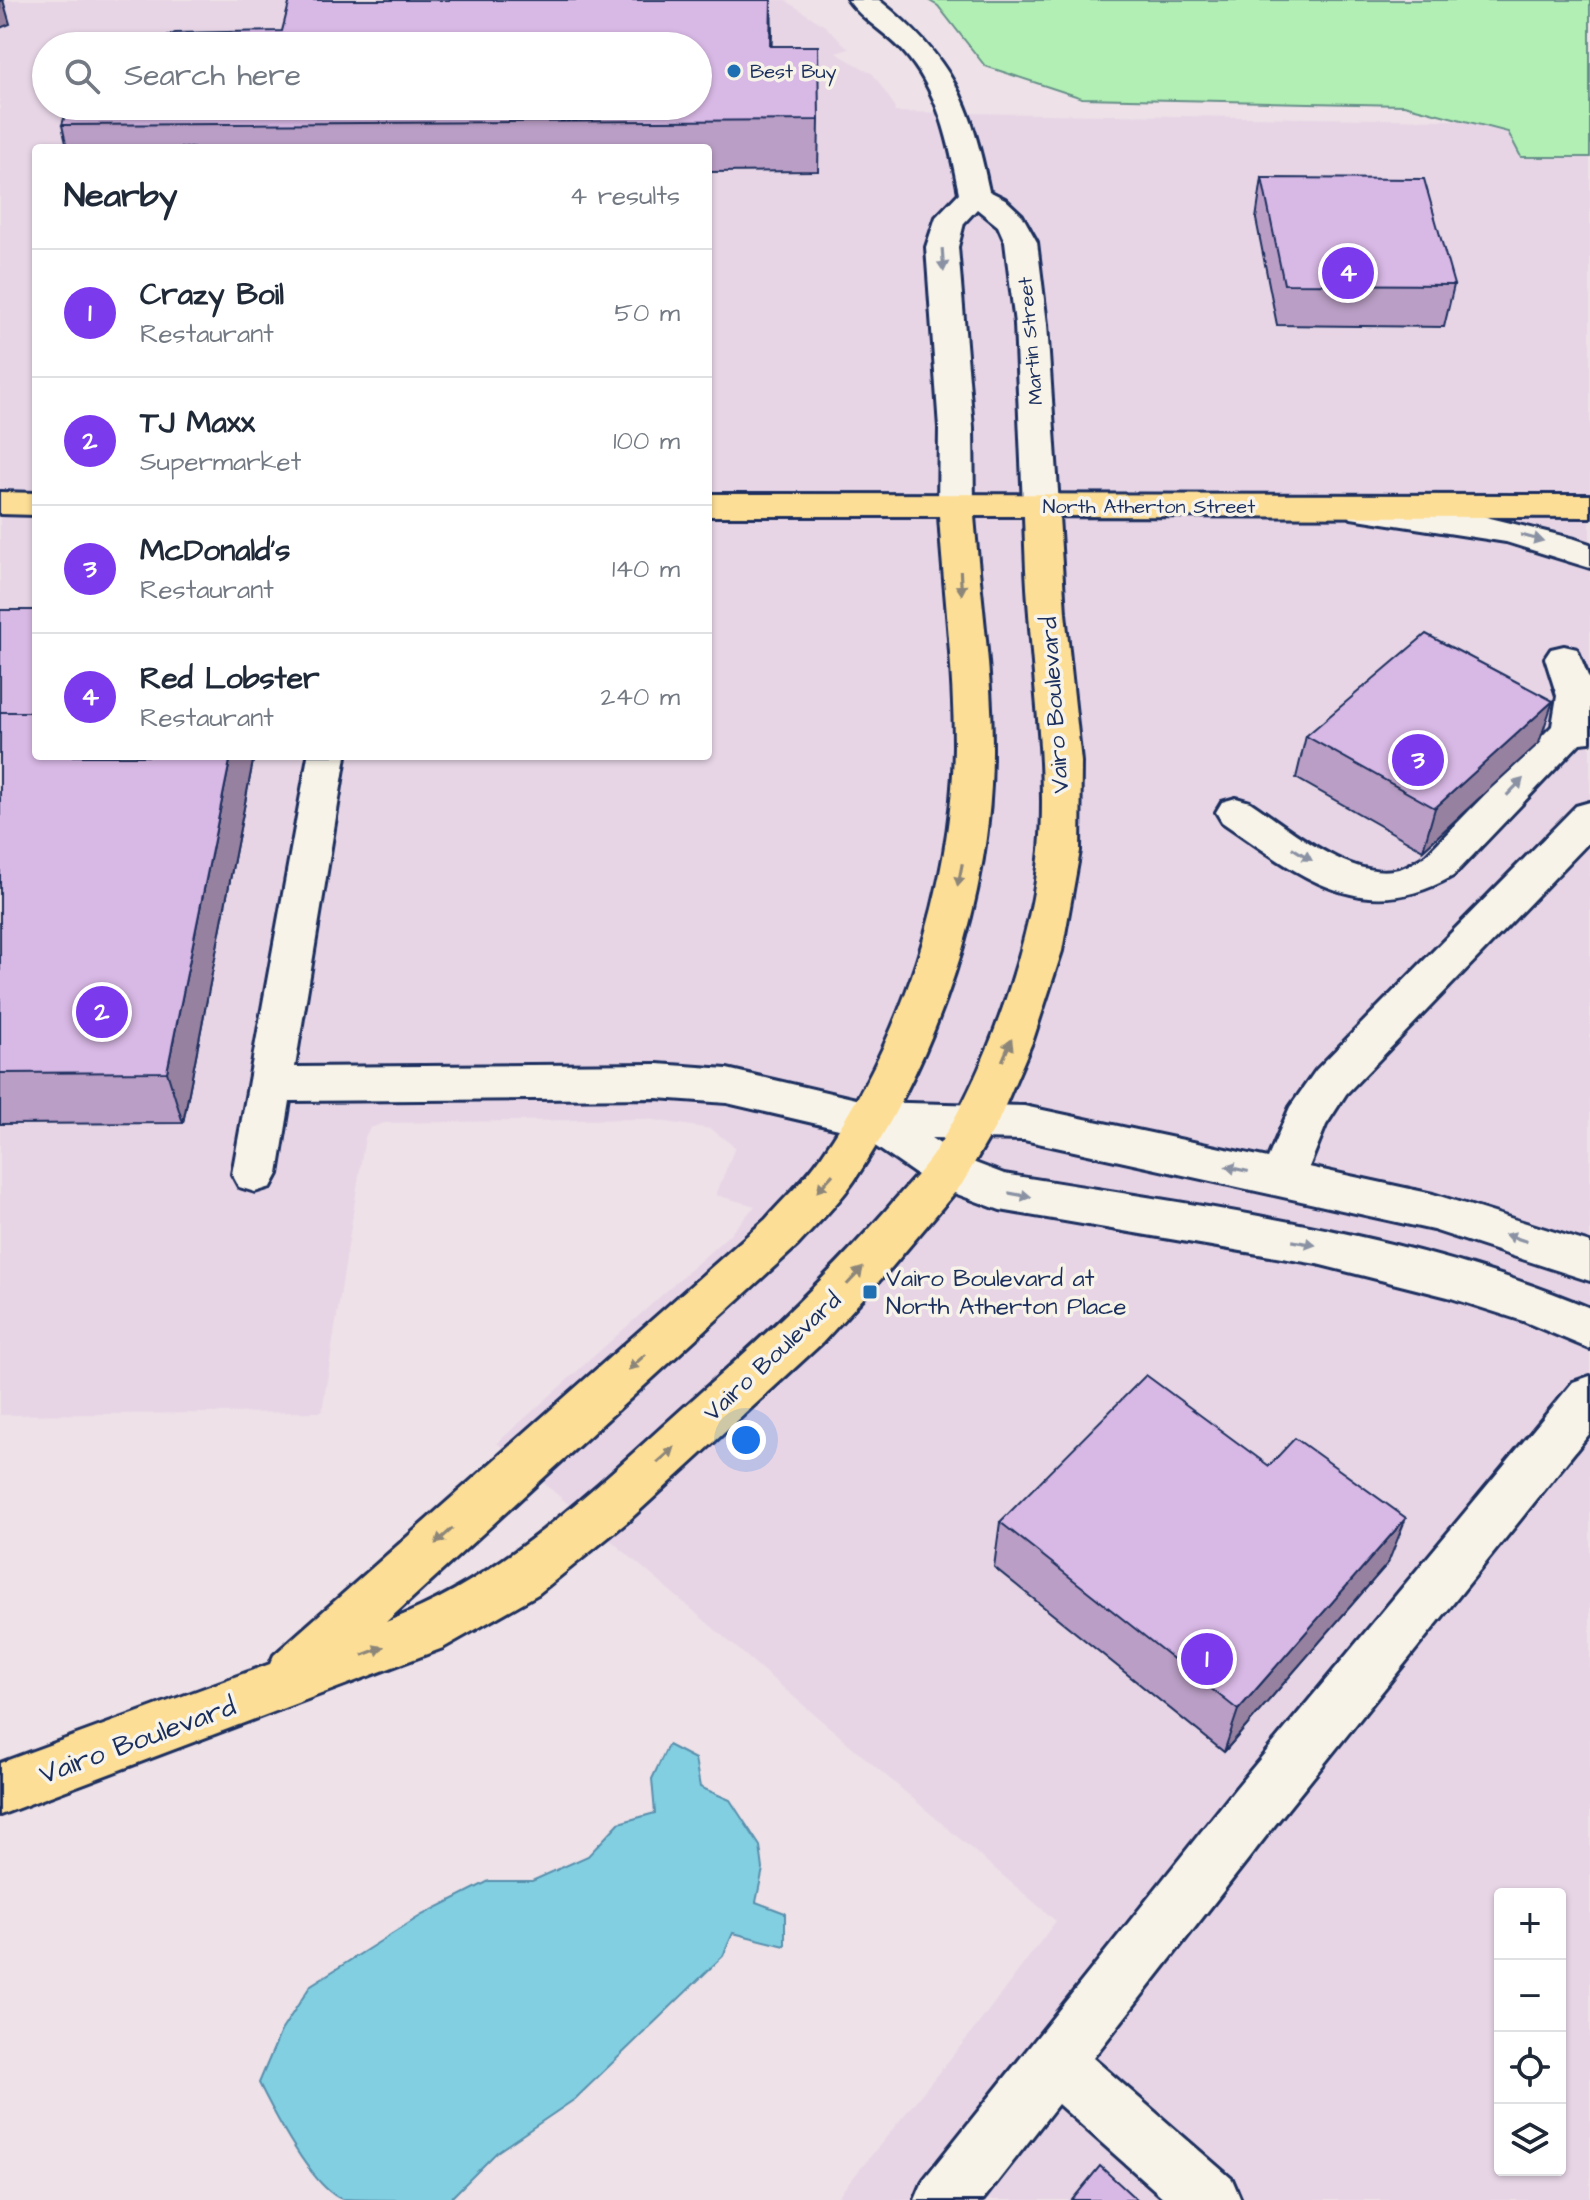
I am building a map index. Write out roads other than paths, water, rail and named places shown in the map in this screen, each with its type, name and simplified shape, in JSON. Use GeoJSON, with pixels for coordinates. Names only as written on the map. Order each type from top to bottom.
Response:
{"type":"FeatureCollection","features":[{"type":"Feature","properties":{"kind":"main road"},"geometry":{"type":"LineString","coordinates":[[0,503],[32,504]]}},
{"type":"Feature","properties":{"kind":"main road","name":"North Atherton Street"},"geometry":{"type":"LineString","coordinates":[[712,505],[1590,506]]}},
{"type":"Feature","properties":{"kind":"main road","name":"Vairo Boulevard"},"geometry":{"type":"LineString","coordinates":[[274,1689],[782,1232],[836,1171],[869,1119],[899,1056],[938,957],[955,901],[966,843],[973,748],[956,506]]}},
{"type":"Feature","properties":{"kind":"main road","name":"Vairo Boulevard"},"geometry":{"type":"LineString","coordinates":[[0,1789],[425,1631],[520,1578],[608,1507],[805,1329],[875,1255],[946,1171],[976,1122],[1011,1040],[1041,951],[1060,851],[1062,762],[1047,613],[1041,506]]}},
{"type":"Feature","properties":{"kind":"street"},"geometry":{"type":"LineString","coordinates":[[862,0],[903,35],[942,79],[956,108],[975,196],[959,208],[944,227],[942,247],[956,428],[956,506]]}},
{"type":"Feature","properties":{"kind":"street","name":"Martin Street"},"geometry":{"type":"LineString","coordinates":[[975,196],[994,206],[1011,222],[1021,242],[1031,324],[1041,506]]}},
{"type":"Feature","properties":{"kind":"street"},"geometry":{"type":"LineString","coordinates":[[1317,506],[1450,520],[1531,537],[1590,557]]}},
{"type":"Feature","properties":{"kind":"street"},"geometry":{"type":"LineString","coordinates":[[1236,812],[1342,879],[1370,885],[1400,885],[1422,879],[1580,730],[1576,696],[1564,658]]}},
{"type":"Feature","properties":{"kind":"street"},"geometry":{"type":"LineString","coordinates":[[255,1174],[326,760]]}},
{"type":"Feature","properties":{"kind":"street"},"geometry":{"type":"LineString","coordinates":[[1282,1179],[1306,1119],[1331,1082],[1590,816]]}},
{"type":"Feature","properties":{"kind":"street"},"geometry":{"type":"LineString","coordinates":[[269,1084],[671,1082],[727,1086],[869,1119],[1024,1123],[1433,1212],[1590,1262]]}},
{"type":"Feature","properties":{"kind":"street"},"geometry":{"type":"LineString","coordinates":[[869,1119],[946,1171],[1000,1192],[1317,1245],[1448,1278],[1536,1306],[1590,1329]]}},
{"type":"Feature","properties":{"kind":"street"},"geometry":{"type":"LineString","coordinates":[[945,2200],[1255,1807],[1590,1397]]}},
{"type":"Feature","properties":{"kind":"street"},"geometry":{"type":"LineString","coordinates":[[1055,2063],[1211,2200]]}},
{"type":"Feature","properties":{"kind":"water"},"geometry":{"type":"Polygon","coordinates":[[[668,1745],[695,1759],[700,1787],[730,1800],[760,1846],[763,1869],[756,1902],[785,1913],[785,1946],[733,1933],[723,1956],[575,2099],[497,2152],[449,2200],[342,2199],[330,2192],[294,2147],[259,2083],[281,2031],[311,1985],[422,1915],[489,1881],[532,1881],[588,1856],[619,1823],[655,1813],[652,1779],[668,1745]]]}},
{"type":"Feature","properties":{"kind":"place","name":"Best Buy"},"geometry":{"type":"Point","coordinates":[734,71]}},
{"type":"Feature","properties":{"kind":"place","name":"Red Lobster"},"geometry":{"type":"Point","coordinates":[1348,273]}},
{"type":"Feature","properties":{"kind":"place","name":"McDonald's"},"geometry":{"type":"Point","coordinates":[1418,760]}},
{"type":"Feature","properties":{"kind":"place","name":"TJ Maxx"},"geometry":{"type":"Point","coordinates":[102,1012]}},
{"type":"Feature","properties":{"kind":"place","name":"Vairo Boulevard at North Atherton Place"},"geometry":{"type":"Point","coordinates":[870,1292]}},
{"type":"Feature","properties":{"kind":"place","name":"Crazy Boil"},"geometry":{"type":"Point","coordinates":[1207,1659]}}]}
